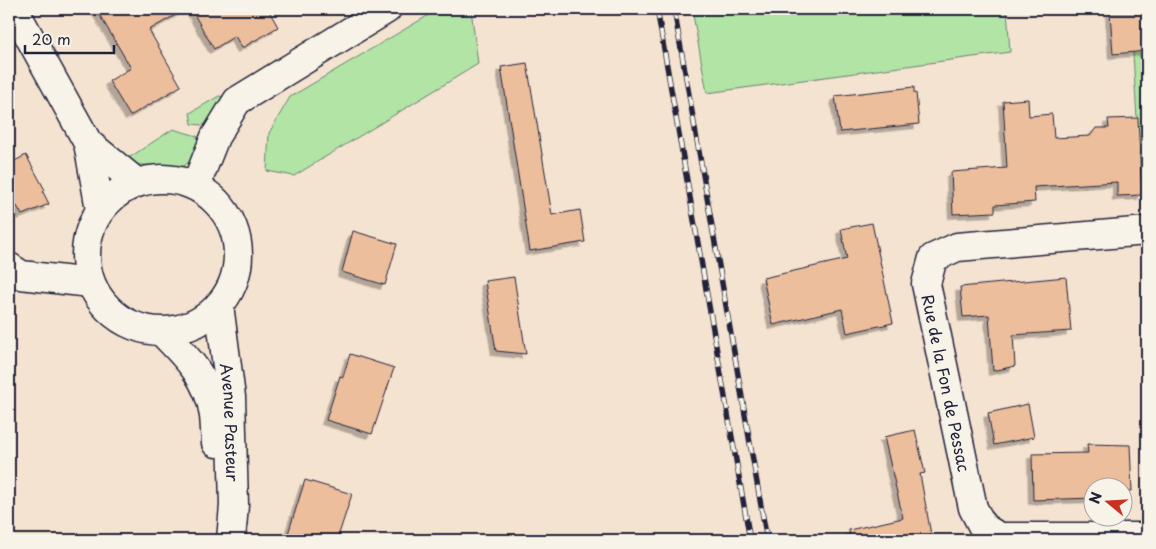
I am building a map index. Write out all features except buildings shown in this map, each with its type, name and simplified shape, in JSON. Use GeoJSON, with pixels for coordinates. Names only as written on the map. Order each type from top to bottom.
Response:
{"type":"FeatureCollection","features":[{"type":"Feature","properties":{"kind":"main road"},"geometry":{"type":"LineString","coordinates":[[14,9],[88,143],[100,209]]}},
{"type":"Feature","properties":{"kind":"main road"},"geometry":{"type":"LineString","coordinates":[[196,185],[215,137],[237,101],[387,9]]}},
{"type":"Feature","properties":{"kind":"main road"},"geometry":{"type":"LineString","coordinates":[[88,143],[136,182]]}},
{"type":"Feature","properties":{"kind":"main road"},"geometry":{"type":"LineString","coordinates":[[156,178],[176,179],[196,185],[216,200],[231,221],[238,246],[237,271],[227,295],[210,315],[188,327],[175,331],[162,332],[141,329],[123,321],[103,305],[90,283],[85,258],[88,232],[100,209],[116,192],[136,182],[156,178]]}},
{"type":"Feature","properties":{"kind":"main road","name":"Rue de la Fon de Pessac"},"geometry":{"type":"LineString","coordinates":[[1147,232],[957,247],[933,258],[926,284],[973,508],[983,527],[999,537],[1147,537]]}},
{"type":"Feature","properties":{"kind":"main road"},"geometry":{"type":"LineString","coordinates":[[9,267],[21,275],[90,283]]}},
{"type":"Feature","properties":{"kind":"main road","name":"Avenue Pasteur"},"geometry":{"type":"LineString","coordinates":[[219,305],[231,397],[234,505],[231,540]]}},
{"type":"Feature","properties":{"kind":"main road","name":"Avenue Pasteur"},"geometry":{"type":"LineString","coordinates":[[162,332],[195,367],[206,387],[214,415],[218,504],[214,540]]}},
{"type":"Feature","properties":{"kind":"green space"},"geometry":{"type":"Polygon","coordinates":[[[439,9],[471,9],[478,64],[294,176],[267,171],[269,133],[290,97],[439,9]]]}},
{"type":"Feature","properties":{"kind":"green space"},"geometry":{"type":"Polygon","coordinates":[[[692,9],[1007,9],[1010,52],[707,93],[692,9]]]}},
{"type":"Feature","properties":{"kind":"green space"},"geometry":{"type":"Polygon","coordinates":[[[1133,9],[1147,9],[1147,216],[1143,216],[1131,22],[1133,9]]]}},
{"type":"Feature","properties":{"kind":"green space"},"geometry":{"type":"Polygon","coordinates":[[[219,96],[228,97],[215,110],[210,124],[192,124],[190,113],[219,96]]]}},
{"type":"Feature","properties":{"kind":"green space"},"geometry":{"type":"Polygon","coordinates":[[[173,129],[197,136],[199,147],[190,161],[184,166],[142,165],[134,164],[127,159],[173,129]]]}},
{"type":"Feature","properties":{"kind":"railway"},"geometry":{"type":"LineString","coordinates":[[657,9],[750,540]]}},
{"type":"Feature","properties":{"kind":"railway"},"geometry":{"type":"LineString","coordinates":[[674,9],[767,540]]}}]}
